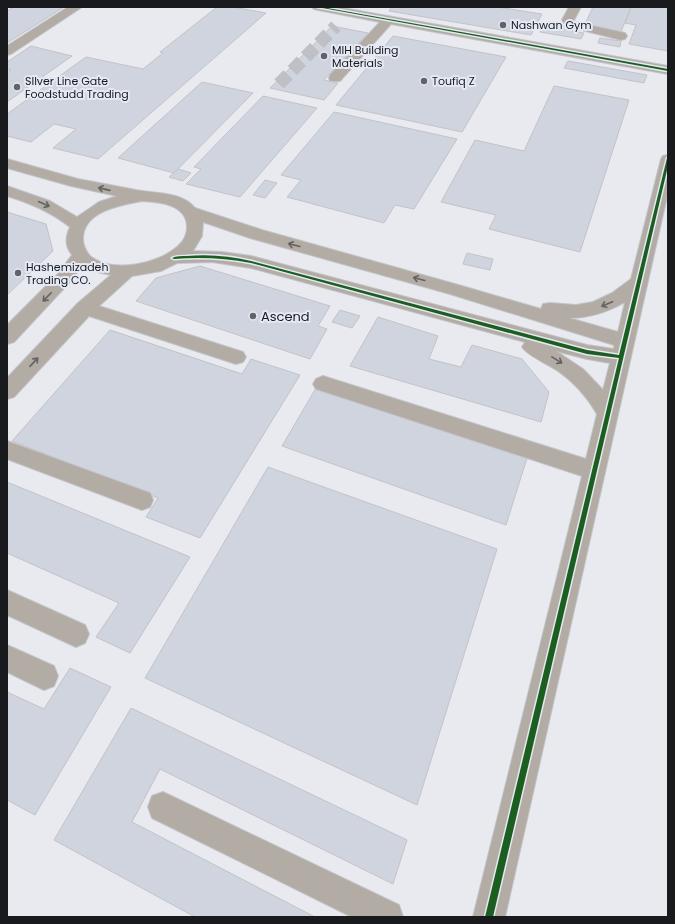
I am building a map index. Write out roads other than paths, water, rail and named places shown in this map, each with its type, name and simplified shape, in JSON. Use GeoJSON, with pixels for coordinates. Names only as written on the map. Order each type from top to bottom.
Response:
{"type":"FeatureCollection","features":[{"type":"Feature","properties":{"kind":"street"},"geometry":{"type":"LineString","coordinates":[[7,51],[76,7]]}},
{"type":"Feature","properties":{"kind":"street"},"geometry":{"type":"LineString","coordinates":[[318,7],[357,12],[388,20],[668,70]]}},
{"type":"Feature","properties":{"kind":"street"},"geometry":{"type":"LineString","coordinates":[[576,7],[568,20],[570,24],[621,36]]}},
{"type":"Feature","properties":{"kind":"street"},"geometry":{"type":"LineString","coordinates":[[340,24],[357,12]]}},
{"type":"Feature","properties":{"kind":"street"},"geometry":{"type":"LineString","coordinates":[[335,78],[388,20]]}},
{"type":"Feature","properties":{"kind":"street"},"geometry":{"type":"LineString","coordinates":[[583,55],[596,31]]}},
{"type":"Feature","properties":{"kind":"street"},"geometry":{"type":"LineString","coordinates":[[489,917],[668,159]]}},
{"type":"Feature","properties":{"kind":"street"},"geometry":{"type":"LineString","coordinates":[[7,163],[109,191],[170,200],[182,205],[190,212],[195,220],[196,230],[192,240],[185,249],[174,258],[160,265],[127,271],[99,267],[80,256],[75,247],[74,237],[78,226],[86,217],[97,209],[111,202],[142,196]]}},
{"type":"Feature","properties":{"kind":"street"},"geometry":{"type":"LineString","coordinates":[[7,191],[45,204],[69,218],[78,226]]}},
{"type":"Feature","properties":{"kind":"street"},"geometry":{"type":"LineString","coordinates":[[190,212],[256,234],[456,290],[623,349]]}},
{"type":"Feature","properties":{"kind":"street"},"geometry":{"type":"LineString","coordinates":[[7,337],[58,285],[80,256]]}},
{"type":"Feature","properties":{"kind":"street"},"geometry":{"type":"LineString","coordinates":[[174,258],[206,256],[251,262],[587,352],[623,349]]}},
{"type":"Feature","properties":{"kind":"street"},"geometry":{"type":"LineString","coordinates":[[7,390],[100,293],[127,271]]}},
{"type":"Feature","properties":{"kind":"street"},"geometry":{"type":"LineString","coordinates":[[456,290],[487,294],[553,309],[579,311],[602,307],[612,302],[639,282]]}},
{"type":"Feature","properties":{"kind":"street"},"geometry":{"type":"LineString","coordinates":[[85,308],[236,358]]}},
{"type":"Feature","properties":{"kind":"street"},"geometry":{"type":"LineString","coordinates":[[443,314],[477,329],[531,346],[563,363],[590,386],[608,414]]}},
{"type":"Feature","properties":{"kind":"street"},"geometry":{"type":"LineString","coordinates":[[323,384],[595,471]]}},
{"type":"Feature","properties":{"kind":"street"},"geometry":{"type":"LineString","coordinates":[[7,450],[142,500]]}},
{"type":"Feature","properties":{"kind":"street"},"geometry":{"type":"LineString","coordinates":[[7,602],[76,634]]}},
{"type":"Feature","properties":{"kind":"street"},"geometry":{"type":"LineString","coordinates":[[7,658],[44,676]]}},
{"type":"Feature","properties":{"kind":"street"},"geometry":{"type":"LineString","coordinates":[[163,806],[387,917]]}},
{"type":"Feature","properties":{"kind":"tunnel"},"geometry":{"type":"LineString","coordinates":[[279,84],[336,26]]}},
{"type":"Feature","properties":{"kind":"place","name":"Nashwan Gym"},"geometry":{"type":"Point","coordinates":[503,25]}},
{"type":"Feature","properties":{"kind":"place","name":"MIH Building Materials"},"geometry":{"type":"Point","coordinates":[324,56]}},
{"type":"Feature","properties":{"kind":"place","name":"Toufiq Z"},"geometry":{"type":"Point","coordinates":[424,81]}},
{"type":"Feature","properties":{"kind":"place","name":"SIlver Line Gate Foodstudd Trading"},"geometry":{"type":"Point","coordinates":[17,87]}},
{"type":"Feature","properties":{"kind":"place","name":"Hashemizadeh Trading CO."},"geometry":{"type":"Point","coordinates":[18,273]}},
{"type":"Feature","properties":{"kind":"place","name":"Ascend"},"geometry":{"type":"Point","coordinates":[253,316]}}]}
